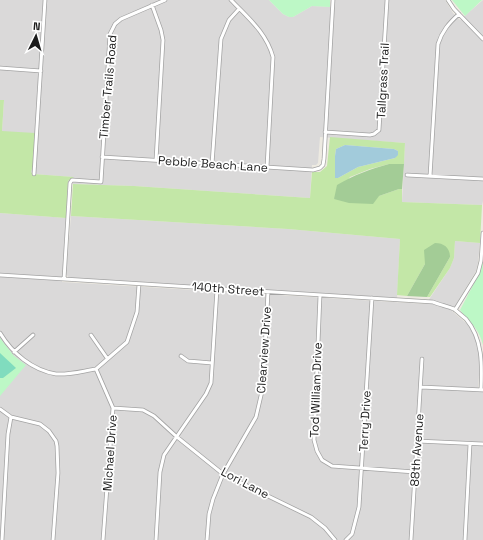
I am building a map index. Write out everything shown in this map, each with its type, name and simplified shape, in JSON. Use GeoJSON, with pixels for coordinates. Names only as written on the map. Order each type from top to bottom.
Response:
{"type":"FeatureCollection","features":[{"type":"Feature","properties":{"kind":"street"},"geometry":{"type":"LineString","coordinates":[[34,174],[45,0]]}},
{"type":"Feature","properties":{"kind":"street","name":"Timber Trails Road"},"geometry":{"type":"LineString","coordinates":[[64,279],[70,183],[72,180],[101,182],[110,34],[115,24],[121,19],[164,0]]}},
{"type":"Feature","properties":{"kind":"street"},"geometry":{"type":"LineString","coordinates":[[231,0],[262,32],[267,40],[272,57],[267,167]]}},
{"type":"Feature","properties":{"kind":"street"},"geometry":{"type":"LineString","coordinates":[[325,132],[333,0]]}},
{"type":"Feature","properties":{"kind":"street","name":"Tallgrass Trail"},"geometry":{"type":"LineString","coordinates":[[325,132],[370,135],[379,130],[387,0]]}},
{"type":"Feature","properties":{"kind":"street"},"geometry":{"type":"LineString","coordinates":[[448,0],[483,39]]}},
{"type":"Feature","properties":{"kind":"street"},"geometry":{"type":"LineString","coordinates":[[152,5],[163,40],[156,160]]}},
{"type":"Feature","properties":{"kind":"street"},"geometry":{"type":"LineString","coordinates":[[212,164],[221,39],[229,20],[239,8]]}},
{"type":"Feature","properties":{"kind":"street"},"geometry":{"type":"LineString","coordinates":[[430,176],[438,44],[448,24],[459,14]]}},
{"type":"Feature","properties":{"kind":"street"},"geometry":{"type":"LineString","coordinates":[[0,68],[41,71]]}},
{"type":"Feature","properties":{"kind":"street","name":"Pebble Beach Lane"},"geometry":{"type":"LineString","coordinates":[[102,157],[313,170],[322,167],[325,132]]}},
{"type":"Feature","properties":{"kind":"street"},"geometry":{"type":"LineString","coordinates":[[407,175],[483,179]]}},
{"type":"Feature","properties":{"kind":"street"},"geometry":{"type":"LineString","coordinates":[[421,387],[482,390],[483,356],[479,340],[469,322],[455,310],[478,272],[481,261],[483,233]]}},
{"type":"Feature","properties":{"kind":"street","name":"140th Street"},"geometry":{"type":"LineString","coordinates":[[0,276],[433,302],[455,310]]}},
{"type":"Feature","properties":{"kind":"street"},"geometry":{"type":"LineString","coordinates":[[0,332],[5,342],[14,352],[41,370],[56,374],[77,373],[96,369],[127,342],[136,320],[139,284]]}},
{"type":"Feature","properties":{"kind":"street"},"geometry":{"type":"LineString","coordinates":[[156,540],[160,472],[164,456],[206,394],[211,383],[217,289]]}},
{"type":"Feature","properties":{"kind":"street","name":"Clearview Drive"},"geometry":{"type":"LineString","coordinates":[[207,540],[208,514],[223,474],[256,417],[260,401],[263,387],[268,292]]}},
{"type":"Feature","properties":{"kind":"street","name":"Tod William Drive"},"geometry":{"type":"LineString","coordinates":[[320,295],[314,440],[317,451],[322,460],[332,466],[415,472]]}},
{"type":"Feature","properties":{"kind":"street","name":"Terry Drive"},"geometry":{"type":"LineString","coordinates":[[346,540],[352,534],[359,507],[372,298]]}},
{"type":"Feature","properties":{"kind":"street"},"geometry":{"type":"LineString","coordinates":[[14,352],[33,334]]}},
{"type":"Feature","properties":{"kind":"street"},"geometry":{"type":"LineString","coordinates":[[91,335],[108,358]]}},
{"type":"Feature","properties":{"kind":"street"},"geometry":{"type":"LineString","coordinates":[[181,356],[188,361],[212,363]]}},
{"type":"Feature","properties":{"kind":"street","name":"88th Avenue"},"geometry":{"type":"LineString","coordinates":[[411,540],[422,359]]}},
{"type":"Feature","properties":{"kind":"street","name":"Michael Drive"},"geometry":{"type":"LineString","coordinates":[[96,369],[113,408],[103,540]]}},
{"type":"Feature","properties":{"kind":"street","name":"Lori Lane"},"geometry":{"type":"LineString","coordinates":[[113,408],[143,410],[154,416],[177,438],[223,474],[311,517],[325,528],[335,540]]}},
{"type":"Feature","properties":{"kind":"street"},"geometry":{"type":"LineString","coordinates":[[0,410],[11,418],[40,424],[49,431],[56,441],[58,473],[53,540]]}},
{"type":"Feature","properties":{"kind":"street"},"geometry":{"type":"LineString","coordinates":[[2,540],[8,434],[11,418]]}},
{"type":"Feature","properties":{"kind":"street"},"geometry":{"type":"LineString","coordinates":[[417,441],[483,444]]}},
{"type":"Feature","properties":{"kind":"street"},"geometry":{"type":"LineString","coordinates":[[465,540],[470,444]]}},
{"type":"Feature","properties":{"kind":"shaded area"},"geometry":{"type":"Polygon","coordinates":[[[0,0],[269,0],[283,14],[293,17],[312,6],[335,7],[335,0],[445,0],[453,13],[460,20],[483,0],[482,205],[402,202],[405,143],[320,137],[318,163],[316,165],[312,165],[310,198],[134,186],[73,184],[73,177],[33,174],[31,169],[2,131],[4,101],[0,100],[0,0]]]}},
{"type":"Feature","properties":{"kind":"shaded area"},"geometry":{"type":"Polygon","coordinates":[[[0,213],[66,218],[62,282],[426,304],[450,268],[454,258],[455,241],[480,243],[476,271],[452,311],[467,324],[472,331],[476,339],[480,358],[478,392],[483,392],[483,540],[0,540],[0,213]]]}},
{"type":"Feature","properties":{"kind":"shaded area"},"geometry":{"type":"Polygon","coordinates":[[[71,216],[288,229],[400,239],[397,298],[69,278],[66,274],[71,216]]]}},
{"type":"Feature","properties":{"kind":"green space"},"geometry":{"type":"Polygon","coordinates":[[[269,0],[330,0],[330,7],[312,6],[293,17],[289,17],[283,14],[269,0]]]}},
{"type":"Feature","properties":{"kind":"green space"},"geometry":{"type":"Polygon","coordinates":[[[452,0],[482,0],[465,16],[452,0]]]}},
{"type":"Feature","properties":{"kind":"green space"},"geometry":{"type":"Polygon","coordinates":[[[0,100],[4,100],[2,131],[35,133],[33,166],[31,172],[33,174],[74,177],[68,181],[66,218],[0,213],[0,100]]]}},
{"type":"Feature","properties":{"kind":"green space"},"geometry":{"type":"Polygon","coordinates":[[[330,137],[405,143],[404,164],[389,164],[370,169],[350,177],[334,199],[379,196],[402,189],[402,202],[482,205],[480,243],[455,241],[454,258],[450,268],[430,297],[427,297],[450,257],[425,258],[425,264],[407,296],[397,295],[400,239],[288,229],[71,216],[73,184],[134,186],[310,198],[312,172],[320,172],[327,166],[330,137]],[[345,145],[336,149],[335,178],[338,178],[358,167],[395,158],[398,151],[394,149],[345,145]]]}},
{"type":"Feature","properties":{"kind":"green space"},"geometry":{"type":"Polygon","coordinates":[[[389,164],[404,164],[402,189],[379,196],[373,204],[349,203],[334,199],[337,185],[362,173],[389,164]]]}},
{"type":"Feature","properties":{"kind":"green space"},"geometry":{"type":"Polygon","coordinates":[[[435,243],[446,247],[449,251],[450,257],[427,297],[407,296],[425,264],[424,250],[435,243]]]}},
{"type":"Feature","properties":{"kind":"green space"},"geometry":{"type":"Polygon","coordinates":[[[483,261],[483,345],[477,330],[460,310],[479,274],[483,261]]]}},
{"type":"Feature","properties":{"kind":"green space"},"geometry":{"type":"Polygon","coordinates":[[[0,338],[14,356],[26,365],[0,396],[0,338]]]}},
{"type":"Feature","properties":{"kind":"green space"},"geometry":{"type":"Polygon","coordinates":[[[0,353],[16,368],[3,378],[0,378],[0,353]]]}},
{"type":"Feature","properties":{"kind":"water"},"geometry":{"type":"Polygon","coordinates":[[[345,145],[394,149],[398,151],[398,155],[395,158],[358,167],[338,178],[335,178],[336,149],[345,145]]]}}]}
